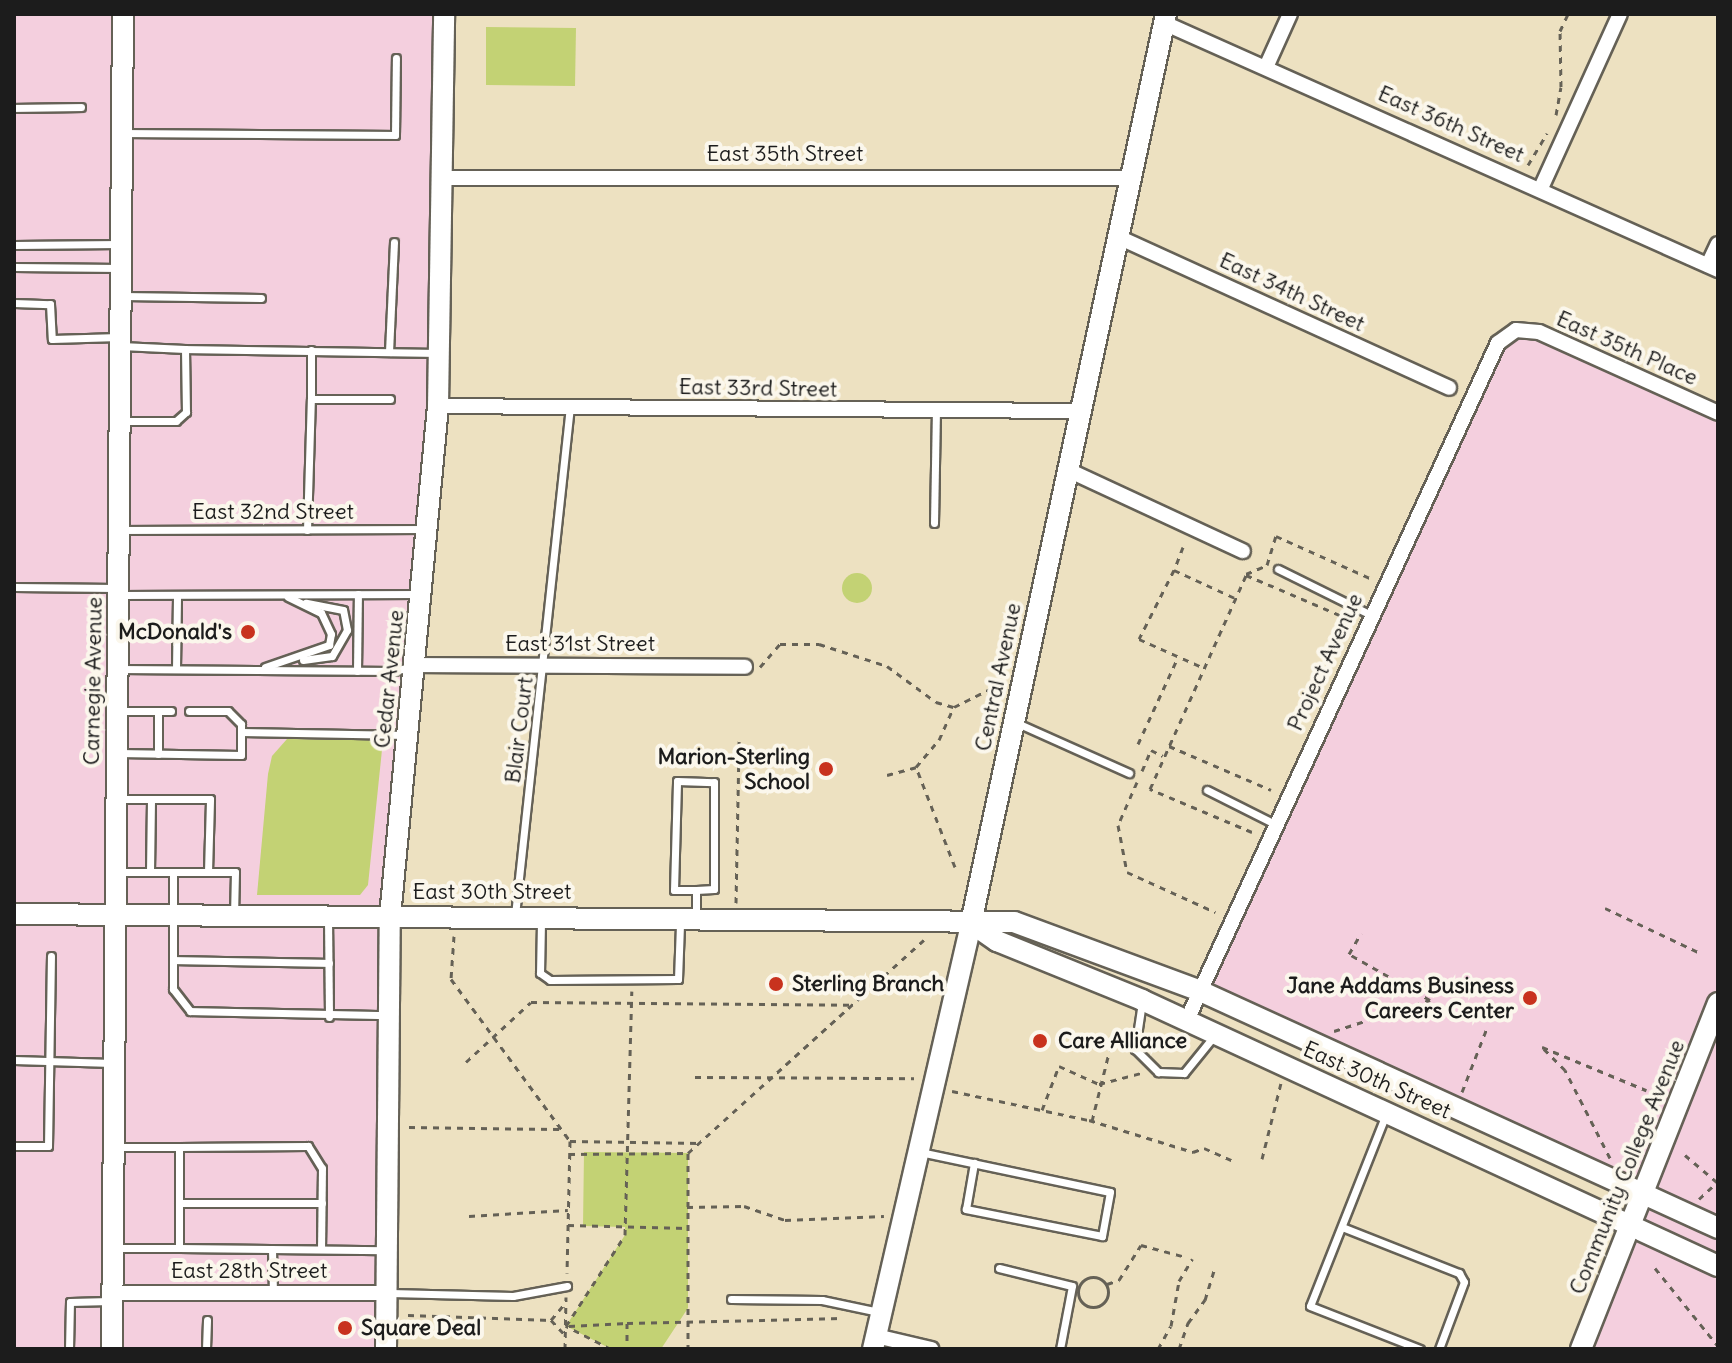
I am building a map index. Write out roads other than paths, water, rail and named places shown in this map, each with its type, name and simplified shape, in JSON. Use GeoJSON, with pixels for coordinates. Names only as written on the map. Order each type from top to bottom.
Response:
{"type":"FeatureCollection","features":[{"type":"Feature","properties":{"kind":"main road","name":"Carnegie Avenue"},"geometry":{"type":"LineString","coordinates":[[112,1349],[123,14]]}},
{"type":"Feature","properties":{"kind":"main road","name":"Cedar Avenue"},"geometry":{"type":"LineString","coordinates":[[386,1349],[390,917],[429,529],[438,406],[444,14]]}},
{"type":"Feature","properties":{"kind":"main road","name":"Central Avenue"},"geometry":{"type":"LineString","coordinates":[[874,1342],[971,923],[1127,178],[1165,18]]}},
{"type":"Feature","properties":{"kind":"main road","name":"East 30th Street"},"geometry":{"type":"LineString","coordinates":[[14,914],[515,915],[1014,922],[1198,990],[1718,1228]]}},
{"type":"Feature","properties":{"kind":"main road","name":"East 30th Street"},"geometry":{"type":"LineString","coordinates":[[971,923],[997,941],[1187,1020],[1718,1266]]}},
{"type":"Feature","properties":{"kind":"main road","name":"Community College Avenue"},"geometry":{"type":"LineString","coordinates":[[1581,1349],[1642,1193],[1711,1041],[1718,1003]]}},
{"type":"Feature","properties":{"kind":"street"},"geometry":{"type":"LineString","coordinates":[[1267,65],[1290,14]]}},
{"type":"Feature","properties":{"kind":"street"},"geometry":{"type":"LineString","coordinates":[[1541,188],[1620,14]]}},
{"type":"Feature","properties":{"kind":"street","name":"East 36th Street"},"geometry":{"type":"LineString","coordinates":[[1165,18],[1713,268]]}},
{"type":"Feature","properties":{"kind":"street","name":"East 35th Street"},"geometry":{"type":"LineString","coordinates":[[443,178],[1127,178]]}},
{"type":"Feature","properties":{"kind":"street","name":"East 34th Street"},"geometry":{"type":"LineString","coordinates":[[1116,236],[1449,388]]}},
{"type":"Feature","properties":{"kind":"street"},"geometry":{"type":"LineString","coordinates":[[1713,268],[1718,244]]}},
{"type":"Feature","properties":{"kind":"street","name":"East 35th Place"},"geometry":{"type":"LineString","coordinates":[[1516,330],[1539,332],[1718,413]]}},
{"type":"Feature","properties":{"kind":"street","name":"Project Avenue"},"geometry":{"type":"LineString","coordinates":[[1187,1020],[1468,401],[1498,343],[1516,330]]}},
{"type":"Feature","properties":{"kind":"street","name":"East 33rd Street"},"geometry":{"type":"LineString","coordinates":[[438,406],[1078,411]]}},
{"type":"Feature","properties":{"kind":"street"},"geometry":{"type":"LineString","coordinates":[[1066,469],[1243,551]]}},
{"type":"Feature","properties":{"kind":"street","name":"East 31st Street"},"geometry":{"type":"LineString","coordinates":[[415,665],[745,667]]}},
{"type":"Feature","properties":{"kind":"street","name":"East 28th Street"},"geometry":{"type":"LineString","coordinates":[[112,1297],[273,1292],[386,1293]]}},
{"type":"Feature","properties":{"kind":"street"},"geometry":{"type":"LineString","coordinates":[[874,1342],[931,1349]]}},
{"type":"Feature","properties":{"kind":"lane"},"geometry":{"type":"LineString","coordinates":[[122,133],[395,135],[396,58]]}},
{"type":"Feature","properties":{"kind":"lane"},"geometry":{"type":"LineString","coordinates":[[14,108],[81,107]]}},
{"type":"Feature","properties":{"kind":"lane"},"geometry":{"type":"LineString","coordinates":[[389,352],[394,242]]}},
{"type":"Feature","properties":{"kind":"lane"},"geometry":{"type":"LineString","coordinates":[[14,245],[121,244]]}},
{"type":"Feature","properties":{"kind":"lane"},"geometry":{"type":"LineString","coordinates":[[14,267],[121,268]]}},
{"type":"Feature","properties":{"kind":"lane"},"geometry":{"type":"LineString","coordinates":[[121,296],[261,298]]}},
{"type":"Feature","properties":{"kind":"lane"},"geometry":{"type":"LineString","coordinates":[[14,303],[50,304],[52,339],[120,341],[185,349],[439,353]]}},
{"type":"Feature","properties":{"kind":"lane"},"geometry":{"type":"LineString","coordinates":[[119,421],[176,421],[186,412],[185,349]]}},
{"type":"Feature","properties":{"kind":"lane"},"geometry":{"type":"LineString","coordinates":[[307,530],[311,350]]}},
{"type":"Feature","properties":{"kind":"lane"},"geometry":{"type":"LineString","coordinates":[[311,399],[390,399]]}},
{"type":"Feature","properties":{"kind":"lane","name":"Blair Court"},"geometry":{"type":"LineString","coordinates":[[515,915],[545,665],[570,406]]}},
{"type":"Feature","properties":{"kind":"lane"},"geometry":{"type":"LineString","coordinates":[[934,523],[936,412]]}},
{"type":"Feature","properties":{"kind":"lane","name":"East 32nd Street"},"geometry":{"type":"LineString","coordinates":[[118,530],[429,529]]}},
{"type":"Feature","properties":{"kind":"lane"},"geometry":{"type":"LineString","coordinates":[[1278,569],[1371,615]]}},
{"type":"Feature","properties":{"kind":"lane"},"geometry":{"type":"LineString","coordinates":[[14,587],[177,595],[422,594]]}},
{"type":"Feature","properties":{"kind":"lane"},"geometry":{"type":"LineString","coordinates":[[357,671],[358,594]]}},
{"type":"Feature","properties":{"kind":"lane"},"geometry":{"type":"LineString","coordinates":[[176,669],[177,595]]}},
{"type":"Feature","properties":{"kind":"lane"},"geometry":{"type":"LineString","coordinates":[[281,595],[343,610],[347,620],[344,643],[332,656],[281,662]]}},
{"type":"Feature","properties":{"kind":"lane"},"geometry":{"type":"LineString","coordinates":[[256,670],[329,645],[328,625],[321,613],[305,603]]}},
{"type":"Feature","properties":{"kind":"lane"},"geometry":{"type":"LineString","coordinates":[[117,669],[357,671],[415,665]]}},
{"type":"Feature","properties":{"kind":"lane"},"geometry":{"type":"LineString","coordinates":[[117,711],[171,711]]}},
{"type":"Feature","properties":{"kind":"lane"},"geometry":{"type":"LineString","coordinates":[[158,711],[158,754]]}},
{"type":"Feature","properties":{"kind":"lane"},"geometry":{"type":"LineString","coordinates":[[116,753],[241,755],[241,724],[228,711],[189,711]]}},
{"type":"Feature","properties":{"kind":"lane"},"geometry":{"type":"LineString","coordinates":[[1013,721],[1129,773]]}},
{"type":"Feature","properties":{"kind":"lane"},"geometry":{"type":"LineString","coordinates":[[241,732],[408,735]]}},
{"type":"Feature","properties":{"kind":"lane"},"geometry":{"type":"LineString","coordinates":[[677,781],[714,782],[714,889],[696,890],[674,890],[677,781]]}},
{"type":"Feature","properties":{"kind":"lane"},"geometry":{"type":"LineString","coordinates":[[1207,790],[1275,824]]}},
{"type":"Feature","properties":{"kind":"lane"},"geometry":{"type":"LineString","coordinates":[[116,799],[210,799],[208,872]]}},
{"type":"Feature","properties":{"kind":"lane"},"geometry":{"type":"LineString","coordinates":[[150,872],[151,800]]}},
{"type":"Feature","properties":{"kind":"lane"},"geometry":{"type":"LineString","coordinates":[[115,872],[235,872],[234,916]]}},
{"type":"Feature","properties":{"kind":"lane"},"geometry":{"type":"LineString","coordinates":[[173,872],[173,989],[190,1011],[329,1017],[389,1015]]}},
{"type":"Feature","properties":{"kind":"lane"},"geometry":{"type":"LineString","coordinates":[[541,916],[544,978],[678,979],[696,890]]}},
{"type":"Feature","properties":{"kind":"lane"},"geometry":{"type":"LineString","coordinates":[[328,917],[329,1017]]}},
{"type":"Feature","properties":{"kind":"lane"},"geometry":{"type":"LineString","coordinates":[[14,1146],[48,1146],[51,956]]}},
{"type":"Feature","properties":{"kind":"lane"},"geometry":{"type":"LineString","coordinates":[[174,960],[329,963]]}},
{"type":"Feature","properties":{"kind":"lane"},"geometry":{"type":"LineString","coordinates":[[1142,1000],[1135,1049],[1158,1072],[1184,1073],[1216,1034]]}},
{"type":"Feature","properties":{"kind":"lane"},"geometry":{"type":"LineString","coordinates":[[14,1060],[114,1063]]}},
{"type":"Feature","properties":{"kind":"lane"},"geometry":{"type":"LineString","coordinates":[[1387,1111],[1310,1306],[1420,1349]]}},
{"type":"Feature","properties":{"kind":"lane"},"geometry":{"type":"LineString","coordinates":[[113,1147],[308,1146],[322,1168],[321,1249]]}},
{"type":"Feature","properties":{"kind":"lane"},"geometry":{"type":"LineString","coordinates":[[179,1147],[179,1248]]}},
{"type":"Feature","properties":{"kind":"lane"},"geometry":{"type":"LineString","coordinates":[[918,1152],[974,1163],[1110,1192],[1102,1236],[966,1209],[974,1163]]}},
{"type":"Feature","properties":{"kind":"lane"},"geometry":{"type":"LineString","coordinates":[[179,1203],[322,1203]]}},
{"type":"Feature","properties":{"kind":"lane"},"geometry":{"type":"LineString","coordinates":[[1342,1227],[1459,1273],[1464,1282],[1439,1349]]}},
{"type":"Feature","properties":{"kind":"lane"},"geometry":{"type":"LineString","coordinates":[[112,1248],[387,1250]]}},
{"type":"Feature","properties":{"kind":"lane"},"geometry":{"type":"LineString","coordinates":[[272,1249],[273,1292]]}},
{"type":"Feature","properties":{"kind":"lane"},"geometry":{"type":"LineString","coordinates":[[999,1268],[1072,1286],[1060,1349]]}},
{"type":"Feature","properties":{"kind":"lane"},"geometry":{"type":"LineString","coordinates":[[386,1293],[513,1296],[567,1286]]}},
{"type":"Feature","properties":{"kind":"lane"},"geometry":{"type":"LineString","coordinates":[[69,1349],[70,1302],[112,1297]]}},
{"type":"Feature","properties":{"kind":"lane"},"geometry":{"type":"LineString","coordinates":[[731,1299],[822,1300],[881,1312]]}},
{"type":"Feature","properties":{"kind":"lane"},"geometry":{"type":"LineString","coordinates":[[206,1349],[207,1320]]}},
{"type":"Feature","properties":{"kind":"place","name":"McDonald's"},"geometry":{"type":"Point","coordinates":[248,632]}},
{"type":"Feature","properties":{"kind":"place","name":"Marion-Sterling School"},"geometry":{"type":"Point","coordinates":[826,769]}},
{"type":"Feature","properties":{"kind":"place","name":"Sterling Branch"},"geometry":{"type":"Point","coordinates":[776,984]}},
{"type":"Feature","properties":{"kind":"place","name":"Jane Addams Business Careers Center"},"geometry":{"type":"Point","coordinates":[1530,998]}},
{"type":"Feature","properties":{"kind":"place","name":"Care Alliance"},"geometry":{"type":"Point","coordinates":[1040,1041]}},
{"type":"Feature","properties":{"kind":"place","name":"Square Deal"},"geometry":{"type":"Point","coordinates":[345,1328]}}]}
